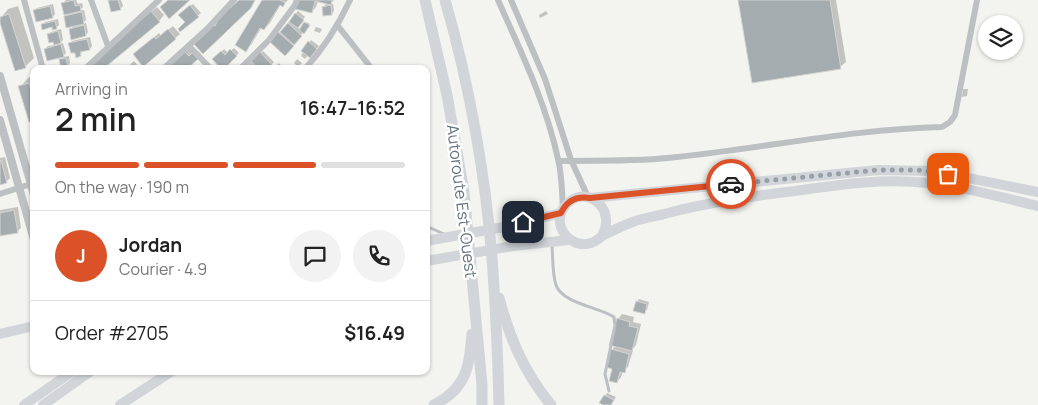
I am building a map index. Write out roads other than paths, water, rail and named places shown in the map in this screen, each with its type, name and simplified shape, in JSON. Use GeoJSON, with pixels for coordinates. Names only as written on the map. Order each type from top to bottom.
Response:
{"type":"FeatureCollection","features":[{"type":"Feature","properties":{"kind":"highway","name":"Autoroute Est-Ouest"},"geometry":{"type":"LineString","coordinates":[[425,0],[447,95],[464,192],[474,288],[482,405]]}},
{"type":"Feature","properties":{"kind":"highway","name":"Autoroute Est-Ouest"},"geometry":{"type":"LineString","coordinates":[[445,0],[463,71],[484,186],[493,271],[499,405]]}},
{"type":"Feature","properties":{"kind":"highway"},"geometry":{"type":"LineString","coordinates":[[569,240],[560,227],[562,211],[571,200],[582,197],[878,170],[933,171],[1038,192]]}},
{"type":"Feature","properties":{"kind":"highway"},"geometry":{"type":"LineString","coordinates":[[430,260],[513,246],[569,240],[582,245],[596,241],[602,236],[635,221],[701,204],[865,183],[927,183],[1038,206]]}},
{"type":"Feature","properties":{"kind":"highway"},"geometry":{"type":"LineString","coordinates":[[589,197],[603,206],[606,214],[606,229],[602,236]]}},
{"type":"Feature","properties":{"kind":"highway"},"geometry":{"type":"LineString","coordinates":[[430,240],[504,227],[562,211]]}},
{"type":"Feature","properties":{"kind":"highway"},"geometry":{"type":"LineString","coordinates":[[493,271],[510,335],[526,369],[551,405]]}},
{"type":"Feature","properties":{"kind":"highway"},"geometry":{"type":"LineString","coordinates":[[434,405],[453,391],[464,378],[469,362],[472,339],[474,288]]}},
{"type":"Feature","properties":{"kind":"highway"},"geometry":{"type":"LineString","coordinates":[[0,334],[30,327]]}},
{"type":"Feature","properties":{"kind":"highway"},"geometry":{"type":"LineString","coordinates":[[24,405],[67,375]]}},
{"type":"Feature","properties":{"kind":"highway"},"geometry":{"type":"LineString","coordinates":[[43,405],[85,375]]}},
{"type":"Feature","properties":{"kind":"highway"},"geometry":{"type":"LineString","coordinates":[[120,405],[166,375]]}},
{"type":"Feature","properties":{"kind":"street"},"geometry":{"type":"LineString","coordinates":[[24,0],[42,65]]}},
{"type":"Feature","properties":{"kind":"street"},"geometry":{"type":"LineString","coordinates":[[91,0],[108,46]]}},
{"type":"Feature","properties":{"kind":"street"},"geometry":{"type":"LineString","coordinates":[[89,65],[159,0]]}},
{"type":"Feature","properties":{"kind":"street"},"geometry":{"type":"LineString","coordinates":[[168,65],[224,12],[234,0]]}},
{"type":"Feature","properties":{"kind":"street"},"geometry":{"type":"LineString","coordinates":[[244,65],[270,40],[295,6],[297,0]]}},
{"type":"Feature","properties":{"kind":"street"},"geometry":{"type":"LineString","coordinates":[[309,65],[338,26],[350,0]]}},
{"type":"Feature","properties":{"kind":"street"},"geometry":{"type":"LineString","coordinates":[[498,0],[535,84],[559,161],[562,211]]}},
{"type":"Feature","properties":{"kind":"street"},"geometry":{"type":"LineString","coordinates":[[511,0],[545,79],[571,160],[589,197]]}},
{"type":"Feature","properties":{"kind":"street"},"geometry":{"type":"LineString","coordinates":[[559,161],[676,158],[873,131],[942,127],[950,122],[955,115],[977,0]]}},
{"type":"Feature","properties":{"kind":"street"},"geometry":{"type":"LineString","coordinates":[[338,26],[369,65]]}},
{"type":"Feature","properties":{"kind":"street"},"geometry":{"type":"LineString","coordinates":[[189,46],[207,65]]}},
{"type":"Feature","properties":{"kind":"street"},"geometry":{"type":"LineString","coordinates":[[0,76],[30,177]]}},
{"type":"Feature","properties":{"kind":"street"},"geometry":{"type":"LineString","coordinates":[[0,120],[30,225]]}},
{"type":"Feature","properties":{"kind":"street"},"geometry":{"type":"LineString","coordinates":[[0,194],[30,185]]}},
{"type":"Feature","properties":{"kind":"lane"},"geometry":{"type":"LineString","coordinates":[[430,228],[449,237]]}},
{"type":"Feature","properties":{"kind":"lane"},"geometry":{"type":"LineString","coordinates":[[552,242],[555,282],[561,293],[568,298],[606,312],[614,317],[615,326],[605,374],[608,391]]}}]}
